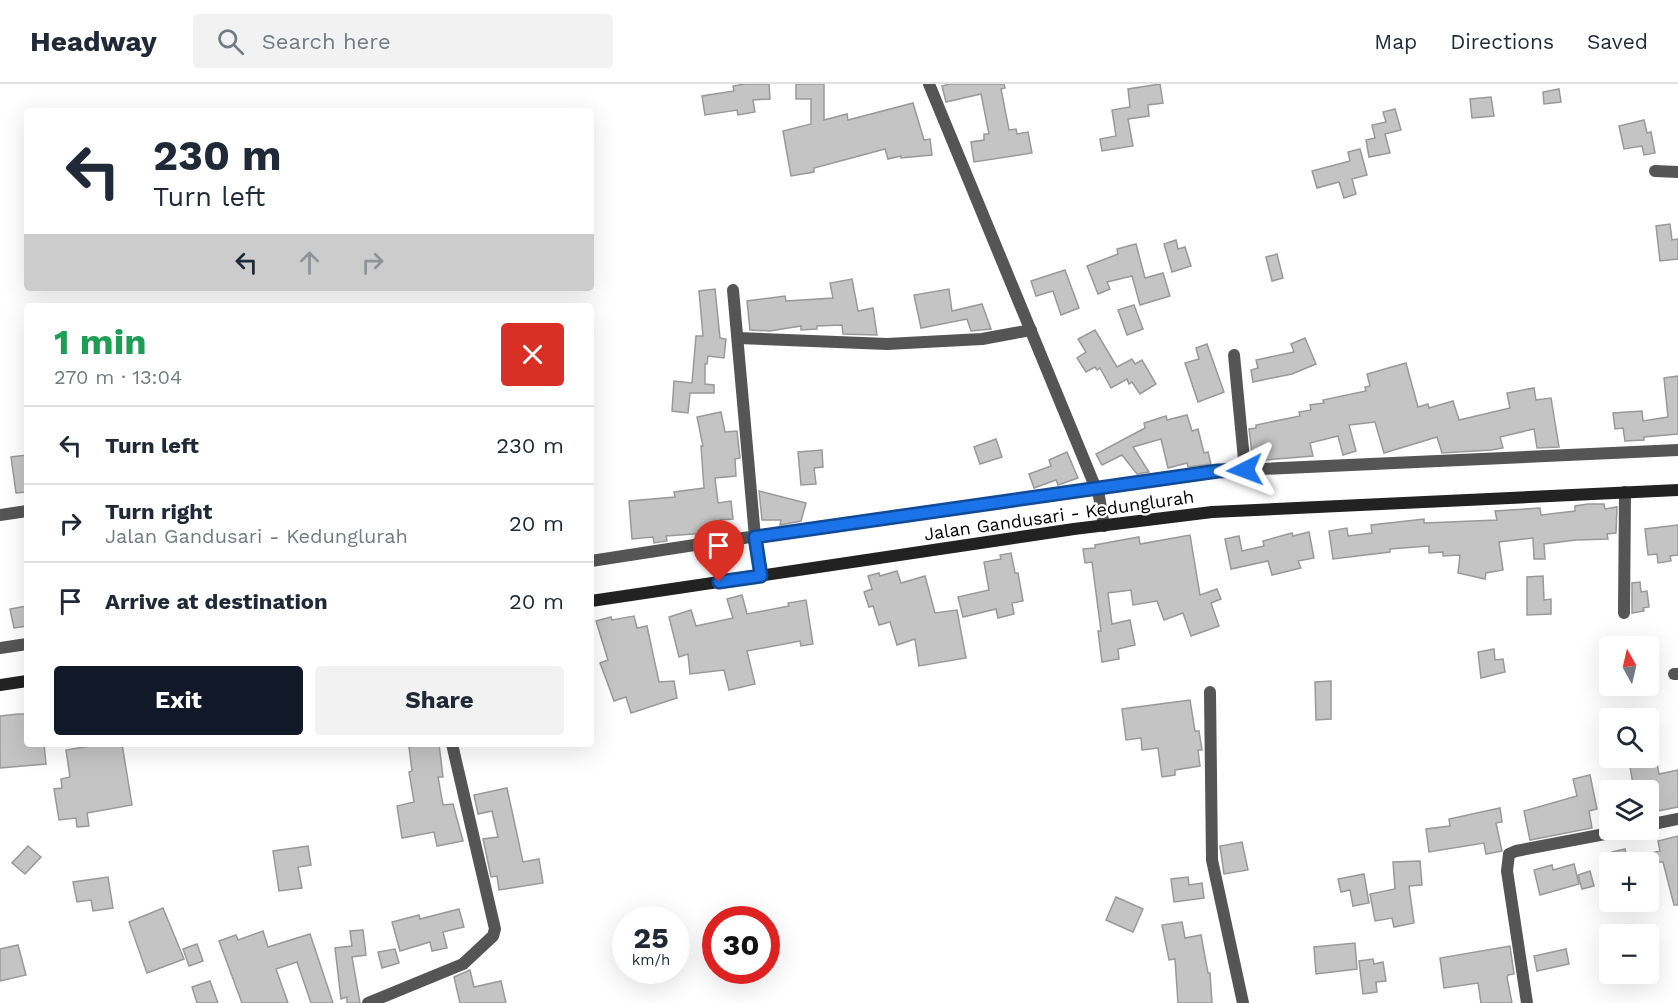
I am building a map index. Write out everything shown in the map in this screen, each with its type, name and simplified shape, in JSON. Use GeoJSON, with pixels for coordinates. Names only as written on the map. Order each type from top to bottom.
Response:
{"type":"FeatureCollection","features":[{"type":"Feature","properties":{"kind":"street"},"geometry":{"type":"LineString","coordinates":[[929,84],[1098,492],[1104,526]]}},
{"type":"Feature","properties":{"kind":"street"},"geometry":{"type":"LineString","coordinates":[[1655,171],[1678,172]]}},
{"type":"Feature","properties":{"kind":"street"},"geometry":{"type":"LineString","coordinates":[[733,290],[761,576]]}},
{"type":"Feature","properties":{"kind":"street"},"geometry":{"type":"LineString","coordinates":[[738,338],[887,344],[982,339],[1030,330]]}},
{"type":"Feature","properties":{"kind":"street"},"geometry":{"type":"LineString","coordinates":[[1234,355],[1245,470]]}},
{"type":"Feature","properties":{"kind":"street"},"geometry":{"type":"LineString","coordinates":[[594,561],[1098,492],[1218,471],[1678,450]]}},
{"type":"Feature","properties":{"kind":"street","name":"Jalan Gandusari - Kedunglurah"},"geometry":{"type":"LineString","coordinates":[[594,601],[1212,512],[1678,490]]}},
{"type":"Feature","properties":{"kind":"street"},"geometry":{"type":"LineString","coordinates":[[1624,613],[1625,492]]}},
{"type":"Feature","properties":{"kind":"street"},"geometry":{"type":"LineString","coordinates":[[0,515],[24,511]]}},
{"type":"Feature","properties":{"kind":"street"},"geometry":{"type":"LineString","coordinates":[[0,648],[24,644]]}},
{"type":"Feature","properties":{"kind":"street"},"geometry":{"type":"LineString","coordinates":[[0,685],[24,681]]}},
{"type":"Feature","properties":{"kind":"street"},"geometry":{"type":"LineString","coordinates":[[1210,692],[1212,860],[1243,1003]]}},
{"type":"Feature","properties":{"kind":"street"},"geometry":{"type":"LineString","coordinates":[[368,1003],[463,964],[493,936],[495,929],[453,747]]}},
{"type":"Feature","properties":{"kind":"street"},"geometry":{"type":"LineString","coordinates":[[1659,823],[1678,819]]}},
{"type":"Feature","properties":{"kind":"street"},"geometry":{"type":"LineString","coordinates":[[1527,1003],[1507,872],[1509,854],[1599,835]]}},
{"type":"Feature","properties":{"kind":"building"},"geometry":{"type":"Polygon","coordinates":[[[769,84],[770,99],[753,100],[755,112],[738,115],[737,110],[705,115],[702,96],[734,91],[733,86],[769,84]]]}},
{"type":"Feature","properties":{"kind":"building"},"geometry":{"type":"Polygon","coordinates":[[[796,84],[824,84],[824,120],[847,114],[848,120],[913,103],[924,140],[930,139],[932,155],[901,158],[901,156],[888,159],[885,149],[814,168],[814,172],[791,176],[783,131],[811,124],[811,99],[796,99],[796,84]]]}},
{"type":"Feature","properties":{"kind":"building"},"geometry":{"type":"Polygon","coordinates":[[[1004,84],[1005,88],[1001,89],[1009,130],[1016,129],[1017,134],[1028,132],[1032,153],[974,162],[971,142],[984,140],[984,134],[989,134],[981,94],[946,102],[942,86],[1004,84]]]}},
{"type":"Feature","properties":{"kind":"building"},"geometry":{"type":"Polygon","coordinates":[[[1160,84],[1163,103],[1148,105],[1149,116],[1128,119],[1133,146],[1102,151],[1100,139],[1116,136],[1112,110],[1130,107],[1128,89],[1160,84]]]}},
{"type":"Feature","properties":{"kind":"building"},"geometry":{"type":"Polygon","coordinates":[[[1559,89],[1561,102],[1544,104],[1543,92],[1559,89]]]}},
{"type":"Feature","properties":{"kind":"building"},"geometry":{"type":"Polygon","coordinates":[[[1491,97],[1494,116],[1472,118],[1470,99],[1491,97]]]}},
{"type":"Feature","properties":{"kind":"building"},"geometry":{"type":"Polygon","coordinates":[[[1395,109],[1401,130],[1385,134],[1390,153],[1369,157],[1366,140],[1375,138],[1372,125],[1386,122],[1383,112],[1395,109]]]}},
{"type":"Feature","properties":{"kind":"building"},"geometry":{"type":"Polygon","coordinates":[[[1644,120],[1647,133],[1651,132],[1655,153],[1644,155],[1642,146],[1624,149],[1619,126],[1644,120]]]}},
{"type":"Feature","properties":{"kind":"building"},"geometry":{"type":"Polygon","coordinates":[[[1360,149],[1367,175],[1352,179],[1356,194],[1344,198],[1339,182],[1317,188],[1312,171],[1350,161],[1348,152],[1360,149]]]}},
{"type":"Feature","properties":{"kind":"building"},"geometry":{"type":"Polygon","coordinates":[[[1670,224],[1672,240],[1678,239],[1678,259],[1660,261],[1656,226],[1670,224]]]}},
{"type":"Feature","properties":{"kind":"building"},"geometry":{"type":"Polygon","coordinates":[[[1176,240],[1178,249],[1185,247],[1191,266],[1172,272],[1164,244],[1176,240]]]}},
{"type":"Feature","properties":{"kind":"building"},"geometry":{"type":"Polygon","coordinates":[[[1136,244],[1145,278],[1163,273],[1170,296],[1140,305],[1132,276],[1107,282],[1110,289],[1098,294],[1087,266],[1118,254],[1117,249],[1136,244]]]}},
{"type":"Feature","properties":{"kind":"building"},"geometry":{"type":"Polygon","coordinates":[[[1277,254],[1283,278],[1272,281],[1266,257],[1277,254]]]}},
{"type":"Feature","properties":{"kind":"building"},"geometry":{"type":"Polygon","coordinates":[[[1065,270],[1079,308],[1061,315],[1053,291],[1036,296],[1031,281],[1065,270]]]}},
{"type":"Feature","properties":{"kind":"building"},"geometry":{"type":"Polygon","coordinates":[[[852,279],[858,311],[873,308],[877,335],[843,334],[842,325],[817,326],[817,329],[801,330],[801,326],[770,331],[750,330],[747,301],[785,296],[786,301],[833,298],[830,283],[852,279]]]}},
{"type":"Feature","properties":{"kind":"building"},"geometry":{"type":"Polygon","coordinates":[[[715,289],[720,338],[726,339],[724,358],[708,356],[707,364],[705,364],[705,384],[714,385],[714,393],[690,393],[688,413],[672,411],[674,381],[692,383],[696,336],[703,336],[699,291],[715,289]]]}},
{"type":"Feature","properties":{"kind":"building"},"geometry":{"type":"Polygon","coordinates":[[[949,289],[952,311],[982,304],[991,329],[971,331],[967,319],[921,328],[914,295],[949,289]]]}},
{"type":"Feature","properties":{"kind":"building"},"geometry":{"type":"Polygon","coordinates":[[[1134,305],[1143,329],[1127,335],[1118,310],[1134,305]]]}},
{"type":"Feature","properties":{"kind":"building"},"geometry":{"type":"Polygon","coordinates":[[[1095,330],[1117,367],[1132,359],[1135,364],[1142,360],[1156,384],[1140,394],[1132,382],[1129,384],[1127,379],[1111,388],[1100,368],[1097,370],[1095,367],[1086,372],[1077,358],[1086,352],[1078,339],[1095,330]]]}},
{"type":"Feature","properties":{"kind":"building"},"geometry":{"type":"Polygon","coordinates":[[[1305,338],[1316,364],[1292,374],[1253,382],[1251,370],[1258,368],[1256,360],[1294,352],[1291,344],[1305,338]]]}},
{"type":"Feature","properties":{"kind":"building"},"geometry":{"type":"Polygon","coordinates":[[[1207,344],[1224,392],[1198,402],[1185,363],[1199,359],[1196,348],[1207,344]]]}},
{"type":"Feature","properties":{"kind":"building"},"geometry":{"type":"Polygon","coordinates":[[[1406,363],[1418,407],[1428,404],[1429,408],[1453,401],[1459,420],[1510,408],[1507,393],[1534,388],[1536,400],[1551,398],[1559,447],[1537,448],[1534,429],[1500,437],[1503,448],[1491,450],[1442,453],[1437,437],[1384,453],[1375,422],[1349,425],[1356,451],[1343,455],[1338,436],[1310,443],[1313,456],[1253,461],[1249,429],[1256,428],[1256,425],[1300,416],[1299,412],[1311,410],[1310,405],[1324,403],[1323,400],[1366,391],[1365,387],[1370,386],[1367,374],[1406,363]]]}},
{"type":"Feature","properties":{"kind":"building"},"geometry":{"type":"Polygon","coordinates":[[[1678,376],[1678,434],[1625,441],[1623,428],[1615,429],[1613,413],[1642,411],[1643,421],[1668,417],[1664,378],[1678,376]]]}},
{"type":"Feature","properties":{"kind":"building"},"geometry":{"type":"Polygon","coordinates":[[[721,412],[725,432],[737,431],[740,458],[735,459],[736,476],[715,478],[718,503],[731,501],[733,519],[720,520],[721,532],[666,536],[667,541],[654,543],[653,537],[632,539],[629,501],[675,497],[674,492],[704,488],[701,446],[703,446],[697,417],[721,412]]]}},
{"type":"Feature","properties":{"kind":"building"},"geometry":{"type":"Polygon","coordinates":[[[1187,415],[1192,431],[1198,429],[1204,453],[1208,452],[1211,464],[1188,467],[1187,463],[1168,468],[1161,439],[1133,447],[1149,472],[1137,474],[1122,455],[1102,465],[1096,454],[1145,428],[1144,423],[1166,416],[1167,420],[1187,415]]]}},
{"type":"Feature","properties":{"kind":"building"},"geometry":{"type":"Polygon","coordinates":[[[996,439],[1002,457],[980,464],[974,447],[996,439]]]}},
{"type":"Feature","properties":{"kind":"building"},"geometry":{"type":"Polygon","coordinates":[[[822,450],[823,467],[814,468],[816,484],[801,485],[798,452],[822,450]]]}},
{"type":"Feature","properties":{"kind":"building"},"geometry":{"type":"Polygon","coordinates":[[[1067,452],[1078,478],[1058,485],[1056,480],[1034,488],[1029,474],[1051,466],[1049,460],[1067,452]]]}},
{"type":"Feature","properties":{"kind":"building"},"geometry":{"type":"Polygon","coordinates":[[[24,455],[24,492],[16,493],[11,457],[24,455]]]}},
{"type":"Feature","properties":{"kind":"building"},"geometry":{"type":"Polygon","coordinates":[[[759,491],[806,503],[801,521],[780,525],[781,520],[762,520],[759,491]]]}},
{"type":"Feature","properties":{"kind":"building"},"geometry":{"type":"Polygon","coordinates":[[[1604,504],[1605,509],[1617,507],[1616,533],[1607,534],[1608,539],[1544,544],[1545,559],[1534,559],[1533,538],[1499,542],[1503,570],[1486,573],[1485,579],[1458,573],[1460,555],[1443,556],[1443,552],[1429,553],[1429,546],[1390,549],[1390,552],[1333,559],[1329,531],[1347,528],[1348,536],[1372,533],[1371,525],[1424,519],[1424,523],[1497,520],[1495,511],[1540,508],[1541,515],[1575,511],[1575,506],[1604,504]]]}},
{"type":"Feature","properties":{"kind":"building"},"geometry":{"type":"Polygon","coordinates":[[[1678,525],[1678,555],[1670,556],[1671,561],[1658,563],[1657,554],[1648,555],[1645,529],[1678,525]]]}},
{"type":"Feature","properties":{"kind":"building"},"geometry":{"type":"Polygon","coordinates":[[[1309,532],[1314,558],[1298,561],[1301,568],[1272,575],[1268,561],[1231,569],[1225,539],[1239,536],[1242,551],[1264,546],[1263,541],[1292,533],[1293,536],[1309,532]]]}},
{"type":"Feature","properties":{"kind":"building"},"geometry":{"type":"Polygon","coordinates":[[[1190,535],[1200,595],[1217,589],[1221,599],[1211,603],[1219,626],[1191,636],[1183,613],[1164,620],[1157,601],[1133,605],[1131,590],[1108,593],[1112,624],[1130,620],[1135,645],[1118,649],[1119,659],[1102,662],[1098,631],[1101,631],[1092,562],[1085,563],[1083,549],[1139,537],[1140,544],[1190,535]]]}},
{"type":"Feature","properties":{"kind":"building"},"geometry":{"type":"Polygon","coordinates":[[[1011,553],[1015,573],[1018,573],[1023,601],[1012,603],[1014,614],[998,618],[996,609],[963,617],[958,597],[989,590],[984,562],[1001,559],[1000,555],[1011,553]]]}},
{"type":"Feature","properties":{"kind":"building"},"geometry":{"type":"Polygon","coordinates":[[[897,571],[901,583],[925,576],[935,613],[957,610],[966,658],[919,666],[915,639],[897,645],[890,622],[879,625],[873,606],[869,607],[864,592],[872,589],[868,576],[879,573],[880,576],[897,571]]]}},
{"type":"Feature","properties":{"kind":"building"},"geometry":{"type":"Polygon","coordinates":[[[1543,576],[1544,600],[1551,599],[1551,614],[1527,615],[1527,577],[1543,576]]]}},
{"type":"Feature","properties":{"kind":"building"},"geometry":{"type":"Polygon","coordinates":[[[1640,582],[1641,592],[1647,591],[1649,607],[1643,608],[1644,611],[1632,613],[1632,583],[1640,582]]]}},
{"type":"Feature","properties":{"kind":"building"},"geometry":{"type":"Polygon","coordinates":[[[742,595],[747,614],[789,606],[788,603],[806,600],[813,644],[801,646],[800,641],[747,651],[755,684],[729,690],[724,670],[690,674],[688,654],[679,657],[669,617],[691,610],[696,626],[733,618],[727,599],[742,595]]]}},
{"type":"Feature","properties":{"kind":"building"},"geometry":{"type":"Polygon","coordinates":[[[24,607],[24,626],[14,628],[10,609],[24,607]]]}},
{"type":"Feature","properties":{"kind":"building"},"geometry":{"type":"Polygon","coordinates":[[[634,616],[637,628],[647,626],[659,682],[674,681],[677,698],[631,713],[626,697],[614,701],[600,663],[608,660],[596,621],[611,617],[612,620],[634,616]]]}},
{"type":"Feature","properties":{"kind":"building"},"geometry":{"type":"Polygon","coordinates":[[[1494,649],[1495,660],[1503,659],[1505,672],[1481,678],[1478,652],[1494,649]]]}},
{"type":"Feature","properties":{"kind":"building"},"geometry":{"type":"Polygon","coordinates":[[[1331,681],[1331,719],[1316,720],[1315,682],[1331,681]]]}},
{"type":"Feature","properties":{"kind":"building"},"geometry":{"type":"Polygon","coordinates":[[[1190,700],[1195,731],[1199,731],[1202,750],[1198,750],[1200,766],[1175,770],[1175,775],[1162,777],[1158,748],[1142,750],[1141,738],[1126,740],[1122,709],[1190,700]]]}},
{"type":"Feature","properties":{"kind":"building"},"geometry":{"type":"Polygon","coordinates":[[[24,714],[24,747],[44,747],[46,764],[0,768],[0,716],[24,714]]]}},
{"type":"Feature","properties":{"kind":"building"},"geometry":{"type":"Polygon","coordinates":[[[84,747],[122,747],[132,805],[87,813],[89,826],[77,827],[76,818],[59,820],[54,789],[62,788],[61,779],[70,777],[66,750],[84,747]]]}},
{"type":"Feature","properties":{"kind":"building"},"geometry":{"type":"Polygon","coordinates":[[[409,747],[439,747],[443,777],[438,777],[443,805],[453,804],[463,841],[437,846],[434,832],[402,838],[397,806],[414,802],[409,772],[412,771],[409,747]]]}},
{"type":"Feature","properties":{"kind":"building"},"geometry":{"type":"Polygon","coordinates":[[[1630,768],[1658,768],[1659,774],[1678,770],[1678,807],[1659,811],[1659,780],[1632,780],[1630,768]]]}},
{"type":"Feature","properties":{"kind":"building"},"geometry":{"type":"Polygon","coordinates":[[[1590,775],[1597,809],[1589,811],[1592,828],[1530,840],[1524,811],[1577,796],[1573,779],[1590,775]]]}},
{"type":"Feature","properties":{"kind":"building"},"geometry":{"type":"Polygon","coordinates":[[[507,788],[523,862],[539,859],[543,883],[499,890],[497,876],[491,877],[483,839],[498,837],[492,811],[478,814],[474,795],[507,788]]]}},
{"type":"Feature","properties":{"kind":"building"},"geometry":{"type":"Polygon","coordinates":[[[1500,808],[1502,822],[1496,823],[1502,851],[1486,854],[1484,843],[1429,852],[1426,829],[1450,826],[1449,819],[1500,808]]]}},
{"type":"Feature","properties":{"kind":"building"},"geometry":{"type":"Polygon","coordinates":[[[1678,836],[1678,905],[1674,905],[1663,862],[1659,862],[1659,852],[1656,852],[1660,851],[1658,841],[1678,836]]]}},
{"type":"Feature","properties":{"kind":"building"},"geometry":{"type":"Polygon","coordinates":[[[1242,842],[1248,870],[1224,874],[1220,846],[1242,842]]]}},
{"type":"Feature","properties":{"kind":"building"},"geometry":{"type":"Polygon","coordinates":[[[28,846],[41,857],[25,874],[12,863],[28,846]]]}},
{"type":"Feature","properties":{"kind":"building"},"geometry":{"type":"Polygon","coordinates":[[[308,846],[311,865],[298,867],[302,888],[279,891],[273,851],[308,846]]]}},
{"type":"Feature","properties":{"kind":"building"},"geometry":{"type":"Polygon","coordinates":[[[1420,861],[1422,885],[1409,886],[1414,923],[1394,927],[1392,918],[1375,921],[1370,894],[1395,889],[1393,862],[1420,861]]]}},
{"type":"Feature","properties":{"kind":"building"},"geometry":{"type":"Polygon","coordinates":[[[1574,864],[1579,884],[1540,895],[1534,870],[1552,865],[1553,870],[1574,864]]]}},
{"type":"Feature","properties":{"kind":"building"},"geometry":{"type":"Polygon","coordinates":[[[1590,871],[1594,886],[1582,889],[1578,875],[1590,871]]]}},
{"type":"Feature","properties":{"kind":"building"},"geometry":{"type":"Polygon","coordinates":[[[1364,874],[1369,903],[1353,906],[1350,890],[1341,892],[1338,879],[1364,874]]]}},
{"type":"Feature","properties":{"kind":"building"},"geometry":{"type":"Polygon","coordinates":[[[108,877],[113,908],[93,911],[91,900],[77,902],[73,882],[108,877]]]}},
{"type":"Feature","properties":{"kind":"building"},"geometry":{"type":"Polygon","coordinates":[[[1188,877],[1189,885],[1202,883],[1204,898],[1174,902],[1171,879],[1188,877]]]}},
{"type":"Feature","properties":{"kind":"building"},"geometry":{"type":"Polygon","coordinates":[[[1116,897],[1143,909],[1133,932],[1106,920],[1116,897]]]}},
{"type":"Feature","properties":{"kind":"building"},"geometry":{"type":"Polygon","coordinates":[[[163,908],[184,959],[147,973],[129,922],[163,908]]]}},
{"type":"Feature","properties":{"kind":"building"},"geometry":{"type":"Polygon","coordinates":[[[459,909],[464,927],[443,932],[447,948],[432,951],[430,942],[400,951],[392,922],[419,915],[420,919],[459,909]]]}},
{"type":"Feature","properties":{"kind":"building"},"geometry":{"type":"Polygon","coordinates":[[[1182,922],[1185,938],[1201,935],[1208,973],[1210,973],[1212,1003],[1178,1003],[1175,959],[1169,960],[1162,925],[1182,922]]]}},
{"type":"Feature","properties":{"kind":"building"},"geometry":{"type":"Polygon","coordinates":[[[363,930],[366,955],[352,957],[360,1003],[347,1003],[347,997],[341,999],[335,948],[352,946],[350,931],[363,930]]]}},
{"type":"Feature","properties":{"kind":"building"},"geometry":{"type":"Polygon","coordinates":[[[263,931],[268,947],[310,934],[333,1003],[311,1003],[297,962],[276,969],[288,1003],[242,1003],[219,941],[236,935],[238,940],[263,931]]]}},
{"type":"Feature","properties":{"kind":"building"},"geometry":{"type":"Polygon","coordinates":[[[1355,943],[1357,969],[1316,974],[1314,947],[1355,943]]]}},
{"type":"Feature","properties":{"kind":"building"},"geometry":{"type":"Polygon","coordinates":[[[197,944],[203,961],[189,966],[183,949],[197,944]]]}},
{"type":"Feature","properties":{"kind":"building"},"geometry":{"type":"Polygon","coordinates":[[[18,945],[26,975],[0,981],[0,949],[18,945]]]}},
{"type":"Feature","properties":{"kind":"building"},"geometry":{"type":"Polygon","coordinates":[[[1510,946],[1514,974],[1507,977],[1512,1003],[1481,1003],[1478,983],[1444,988],[1440,958],[1510,946]]]}},
{"type":"Feature","properties":{"kind":"building"},"geometry":{"type":"Polygon","coordinates":[[[395,949],[399,963],[382,968],[378,952],[395,949]]]}},
{"type":"Feature","properties":{"kind":"building"},"geometry":{"type":"Polygon","coordinates":[[[1566,949],[1569,964],[1537,971],[1534,956],[1566,949]]]}},
{"type":"Feature","properties":{"kind":"building"},"geometry":{"type":"Polygon","coordinates":[[[1373,959],[1374,964],[1383,962],[1386,981],[1376,982],[1377,992],[1363,994],[1359,961],[1373,959]]]}},
{"type":"Feature","properties":{"kind":"building"},"geometry":{"type":"Polygon","coordinates":[[[470,970],[474,987],[501,981],[506,1003],[460,1003],[454,977],[470,970]]]}},
{"type":"Feature","properties":{"kind":"building"},"geometry":{"type":"Polygon","coordinates":[[[210,981],[218,1003],[197,1003],[192,987],[210,981]]]}},
{"type":"Feature","properties":{"kind":"route"},"geometry":{"type":"LineString","coordinates":[[719,582],[761,576],[755,537],[1218,471],[1245,470]]}}]}
